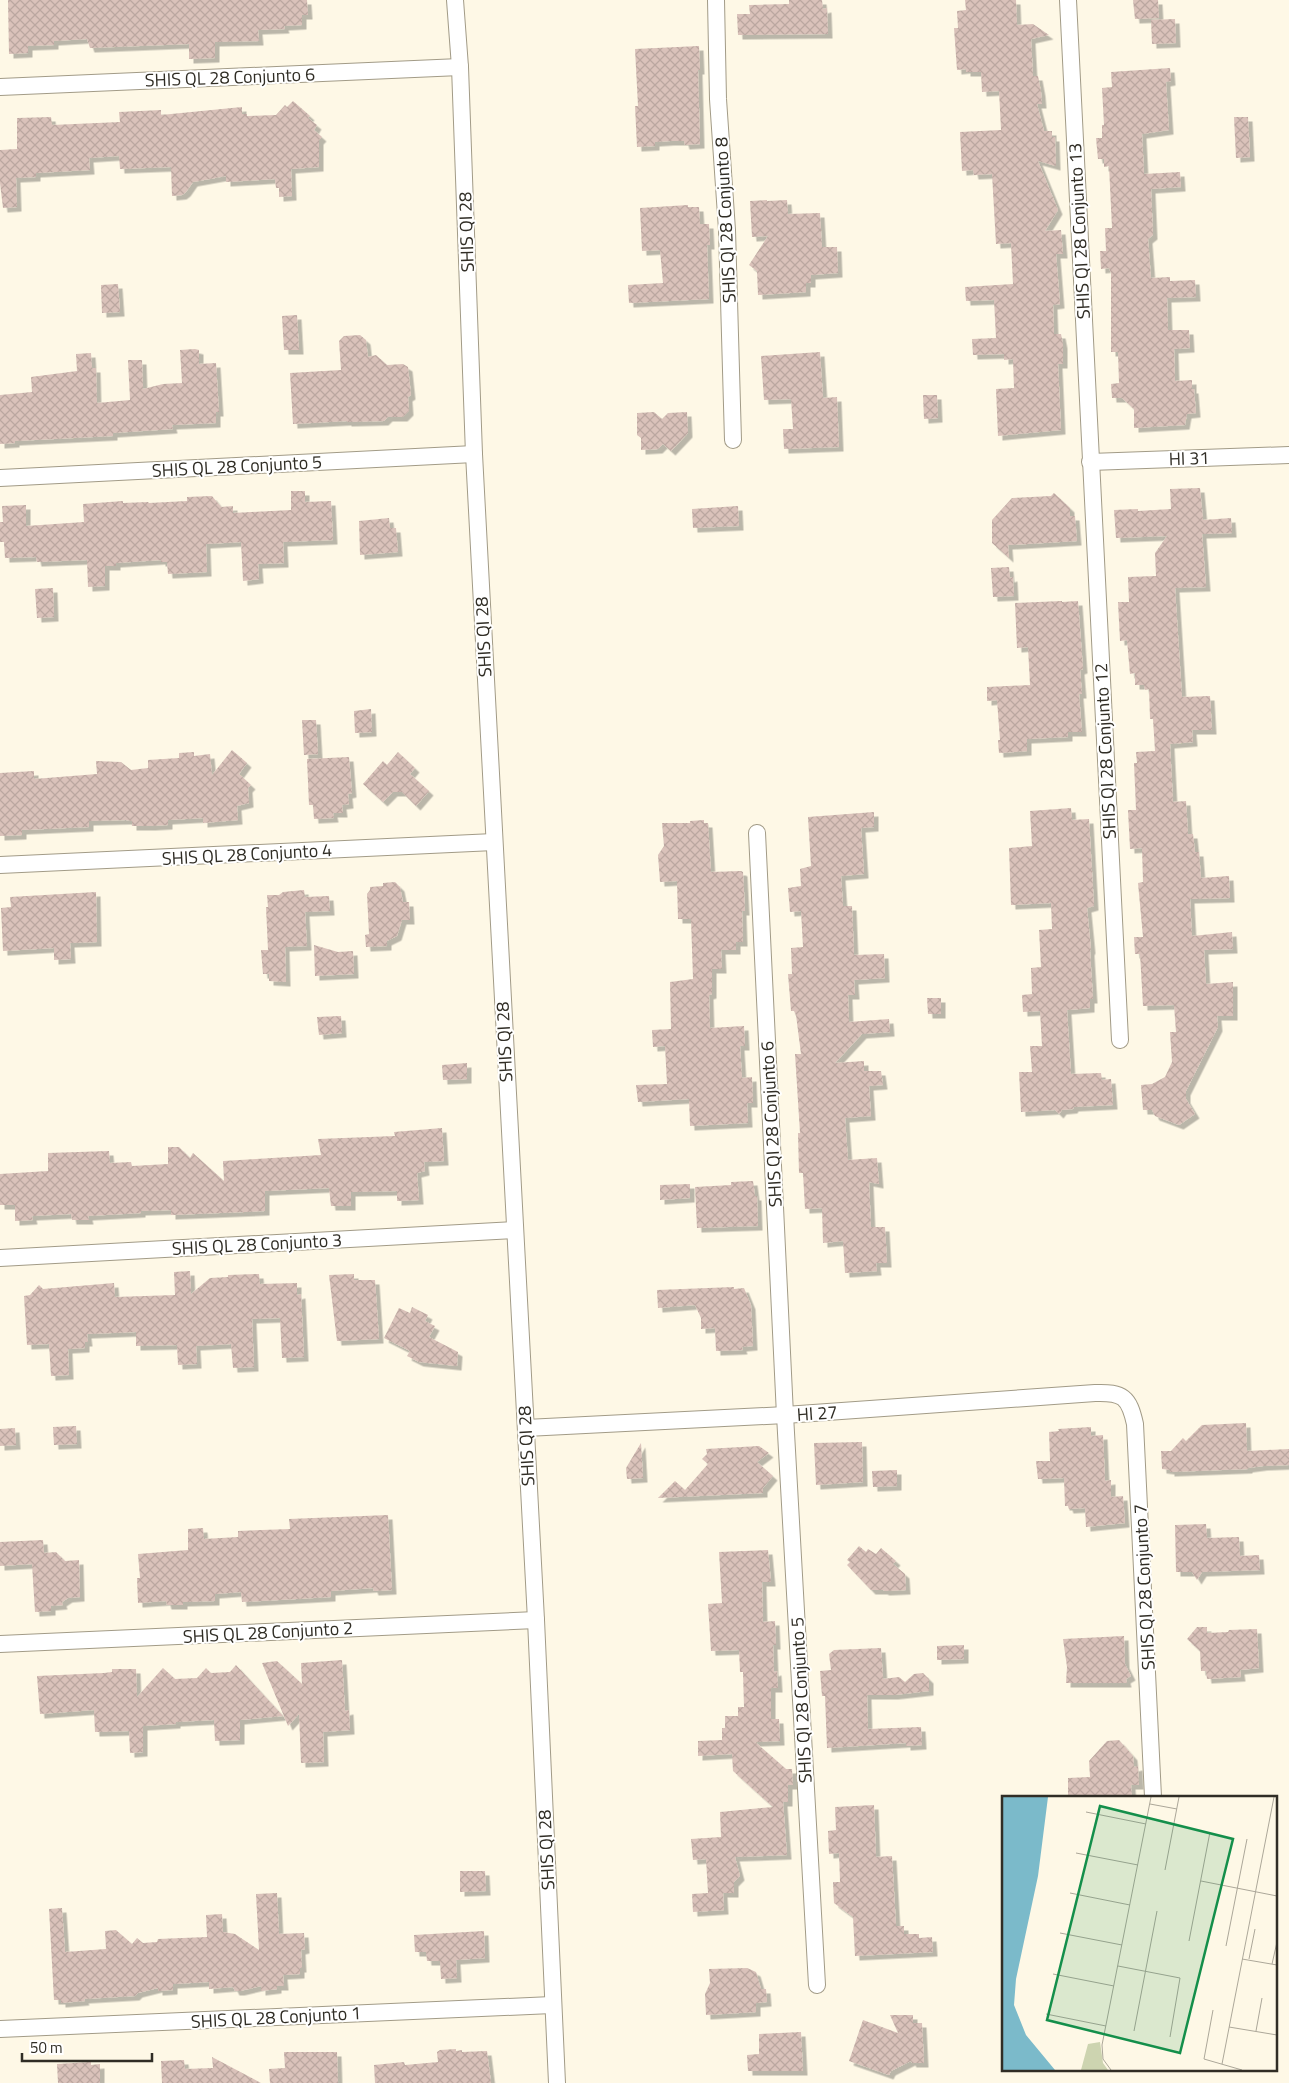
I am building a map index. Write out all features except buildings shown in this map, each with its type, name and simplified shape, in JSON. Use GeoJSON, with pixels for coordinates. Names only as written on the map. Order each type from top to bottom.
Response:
{"type":"FeatureCollection","features":[{"type":"Feature","properties":{"kind":"street","name":"SHIS QI 28"},"geometry":{"type":"LineString","coordinates":[[455,0],[460,67],[474,454],[536,1620],[556,2083]]}},
{"type":"Feature","properties":{"kind":"street","name":"SHIS QI 28 Conjunto 8"},"geometry":{"type":"LineString","coordinates":[[716,0],[718,99],[727,230],[733,440]]}},
{"type":"Feature","properties":{"kind":"street","name":"SHIS QI 28 Conjunto 13"},"geometry":{"type":"LineString","coordinates":[[1068,0],[1090,462]]}},
{"type":"Feature","properties":{"kind":"street","name":"SHIS QL 28 Conjunto 6"},"geometry":{"type":"LineString","coordinates":[[0,87],[460,67]]}},
{"type":"Feature","properties":{"kind":"street","name":"SHIS QL 28 Conjunto 5"},"geometry":{"type":"LineString","coordinates":[[0,478],[474,454]]}},
{"type":"Feature","properties":{"kind":"street","name":"HI 31"},"geometry":{"type":"LineString","coordinates":[[1090,462],[1289,455]]}},
{"type":"Feature","properties":{"kind":"street","name":"SHIS QI 28 Conjunto 12"},"geometry":{"type":"LineString","coordinates":[[1090,462],[1120,1040]]}},
{"type":"Feature","properties":{"kind":"street","name":"SHIS QI 28 Conjunto 6"},"geometry":{"type":"LineString","coordinates":[[757,833],[785,1415]]}},
{"type":"Feature","properties":{"kind":"street","name":"SHIS QL 28 Conjunto 4"},"geometry":{"type":"LineString","coordinates":[[0,865],[494,842]]}},
{"type":"Feature","properties":{"kind":"street","name":"SHIS QL 28 Conjunto 3"},"geometry":{"type":"LineString","coordinates":[[0,1258],[515,1230]]}},
{"type":"Feature","properties":{"kind":"street","name":"HI 27"},"geometry":{"type":"LineString","coordinates":[[526,1428],[785,1415],[1108,1392]]}},
{"type":"Feature","properties":{"kind":"street","name":"SHIS QI 28 Conjunto 7"},"geometry":{"type":"LineString","coordinates":[[1108,1392],[1120,1395],[1128,1402],[1135,1424],[1153,1796]]}},
{"type":"Feature","properties":{"kind":"street","name":"SHIS QI 28 Conjunto 5"},"geometry":{"type":"LineString","coordinates":[[785,1415],[817,1985]]}},
{"type":"Feature","properties":{"kind":"street","name":"SHIS QL 28 Conjunto 2"},"geometry":{"type":"LineString","coordinates":[[0,1644],[536,1620]]}},
{"type":"Feature","properties":{"kind":"street","name":"SHIS QL 28 Conjunto 1"},"geometry":{"type":"LineString","coordinates":[[0,2030],[552,2004]]}}]}
